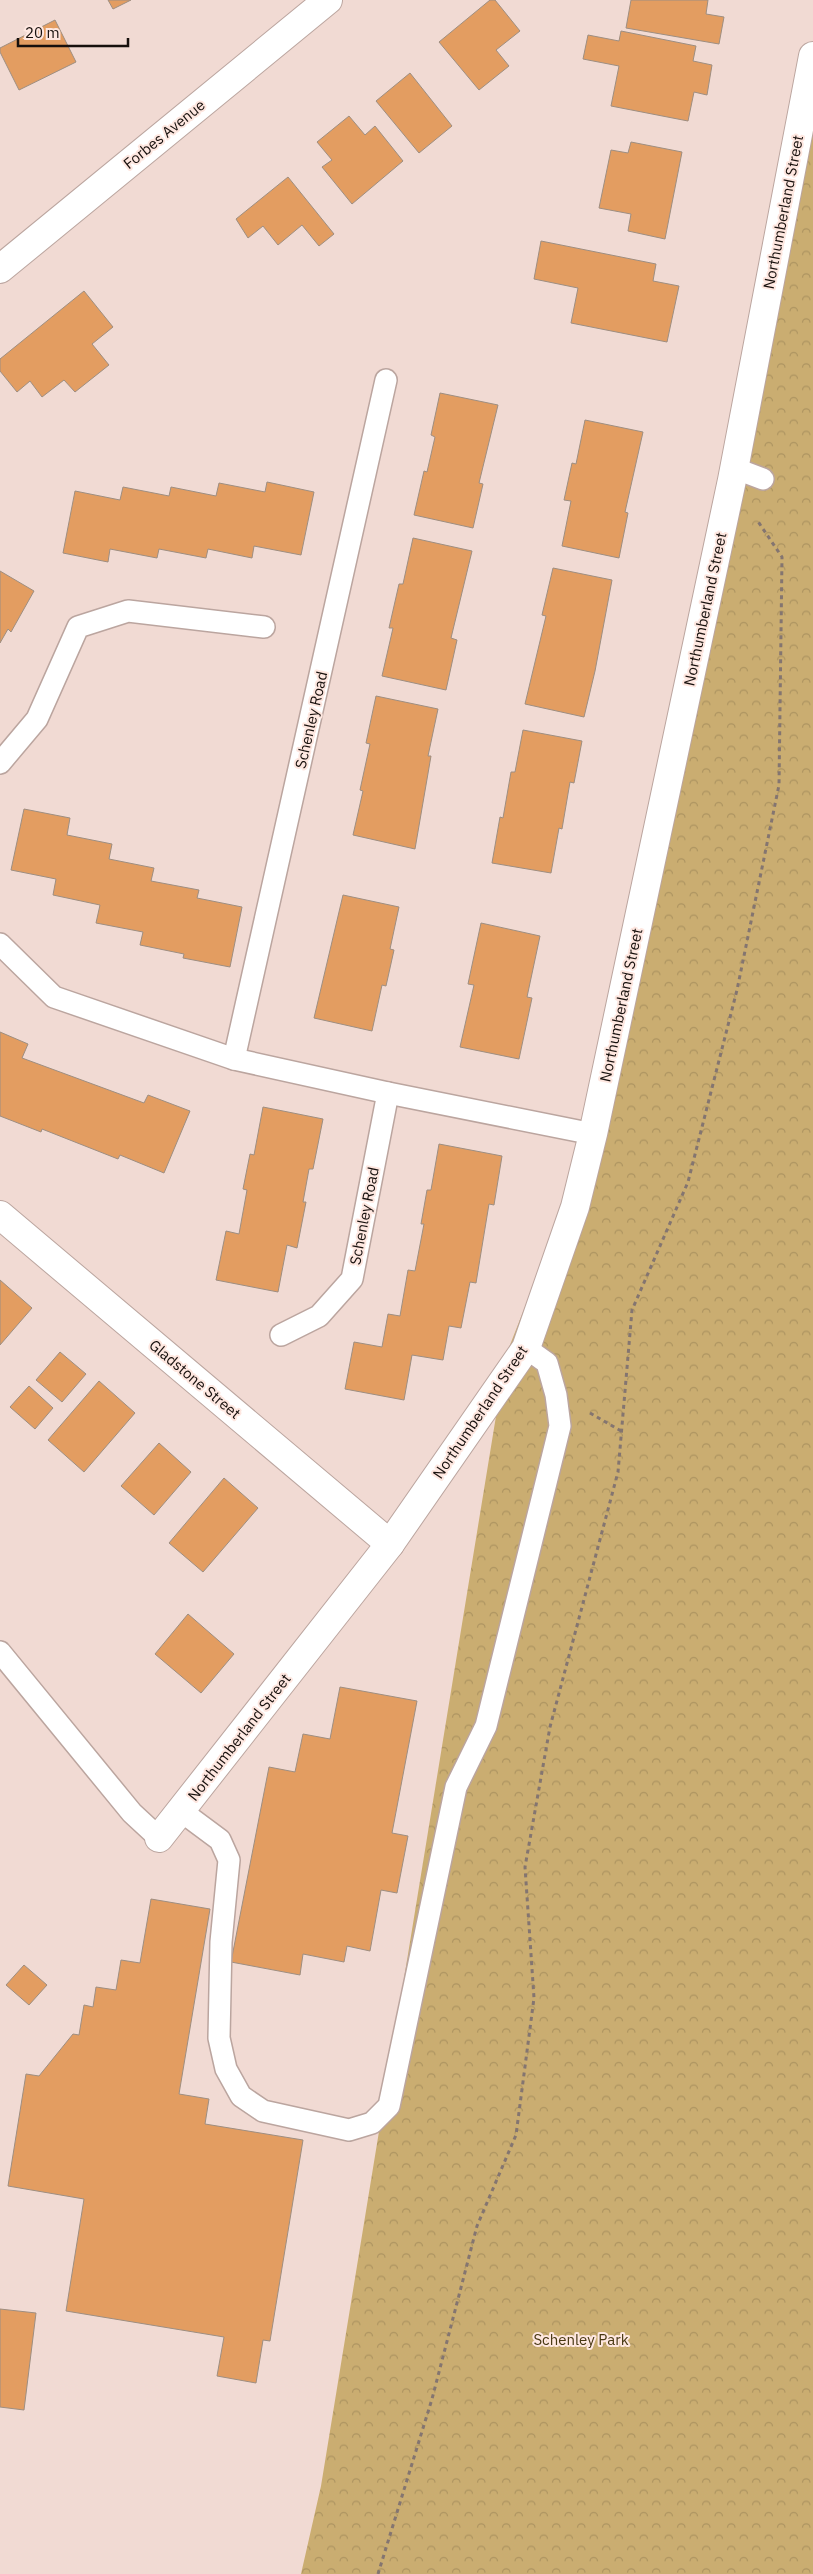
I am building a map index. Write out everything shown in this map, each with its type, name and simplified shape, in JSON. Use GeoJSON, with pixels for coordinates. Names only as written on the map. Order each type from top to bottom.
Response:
{"type":"FeatureCollection","features":[{"type":"Feature","properties":{"kind":"street","name":"Forbes Avenue"},"geometry":{"type":"LineString","coordinates":[[0,268],[320,3]]}},
{"type":"Feature","properties":{"kind":"street","name":"Northumberland Street"},"geometry":{"type":"LineString","coordinates":[[160,1838],[390,1544],[526,1348],[575,1207],[594,1134],[733,474],[813,56]]}},
{"type":"Feature","properties":{"kind":"street","name":"Gladstone Street"},"geometry":{"type":"LineString","coordinates":[[0,1215],[390,1544]]}},
{"type":"Feature","properties":{"kind":"lane","name":"Schenley Road"},"geometry":{"type":"LineString","coordinates":[[234,1059],[386,380]]}},
{"type":"Feature","properties":{"kind":"lane"},"geometry":{"type":"LineString","coordinates":[[733,474],[763,479]]}},
{"type":"Feature","properties":{"kind":"lane"},"geometry":{"type":"LineString","coordinates":[[0,764],[37,719],[78,627],[128,611],[264,627]]}},
{"type":"Feature","properties":{"kind":"lane"},"geometry":{"type":"LineString","coordinates":[[0,944],[54,997],[234,1059],[388,1093],[594,1134]]}},
{"type":"Feature","properties":{"kind":"lane","name":"Schenley Road"},"geometry":{"type":"LineString","coordinates":[[281,1335],[319,1316],[352,1279],[388,1093]]}},
{"type":"Feature","properties":{"kind":"lane"},"geometry":{"type":"LineString","coordinates":[[181,1811],[220,1840],[229,1860],[221,1942],[219,2038],[226,2070],[241,2096],[263,2111],[348,2130],[372,2123],[389,2106],[456,1787],[486,1726],[560,1426],[556,1395],[547,1363],[526,1348]]}},
{"type":"Feature","properties":{"kind":"lane"},"geometry":{"type":"LineString","coordinates":[[0,1652],[132,1813],[160,1838]]}},
{"type":"Feature","properties":{"kind":"path"},"geometry":{"type":"LineString","coordinates":[[378,2574],[432,2399],[477,2226],[516,2135],[534,1998],[524,1867],[550,1727],[618,1472],[632,1310],[688,1182],[737,990],[779,785],[782,557],[733,474]]}},
{"type":"Feature","properties":{"kind":"green space","name":"Schenley Park"},"geometry":{"type":"Polygon","coordinates":[[[813,56],[813,2574],[301,2574],[321,2486],[506,1355],[593,1134],[813,56]]]}},
{"type":"Feature","properties":{"kind":"building"},"geometry":{"type":"Polygon","coordinates":[[[108,0],[131,0],[113,9],[108,0]]]}},
{"type":"Feature","properties":{"kind":"building"},"geometry":{"type":"Polygon","coordinates":[[[490,0],[495,0],[520,31],[496,50],[509,66],[479,90],[439,42],[490,0]]]}},
{"type":"Feature","properties":{"kind":"building"},"geometry":{"type":"Polygon","coordinates":[[[631,0],[708,0],[706,14],[724,17],[719,44],[626,28],[631,0]]]}},
{"type":"Feature","properties":{"kind":"building"},"geometry":{"type":"Polygon","coordinates":[[[55,20],[76,62],[19,90],[0,52],[0,48],[55,20]]]}},
{"type":"Feature","properties":{"kind":"building"},"geometry":{"type":"Polygon","coordinates":[[[621,31],[696,46],[693,61],[712,65],[707,95],[694,92],[688,121],[611,106],[619,66],[583,59],[588,35],[619,41],[621,31]]]}},
{"type":"Feature","properties":{"kind":"building"},"geometry":{"type":"Polygon","coordinates":[[[410,73],[452,126],[419,153],[376,101],[410,73]]]}},
{"type":"Feature","properties":{"kind":"building"},"geometry":{"type":"Polygon","coordinates":[[[349,116],[365,135],[375,126],[403,161],[352,204],[322,167],[332,160],[317,142],[349,116]]]}},
{"type":"Feature","properties":{"kind":"building"},"geometry":{"type":"Polygon","coordinates":[[[631,142],[682,152],[665,239],[628,231],[631,214],[599,208],[611,150],[628,153],[631,142]]]}},
{"type":"Feature","properties":{"kind":"building"},"geometry":{"type":"Polygon","coordinates":[[[288,177],[334,234],[319,246],[302,225],[278,245],[263,226],[248,238],[236,219],[288,177]]]}},
{"type":"Feature","properties":{"kind":"building"},"geometry":{"type":"Polygon","coordinates":[[[541,241],[656,264],[653,281],[679,286],[667,342],[571,323],[578,288],[534,279],[541,241]]]}},
{"type":"Feature","properties":{"kind":"building"},"geometry":{"type":"Polygon","coordinates":[[[84,291],[113,327],[92,344],[109,365],[75,392],[64,380],[42,397],[30,381],[17,392],[0,371],[0,359],[84,291]]]}},
{"type":"Feature","properties":{"kind":"building"},"geometry":{"type":"Polygon","coordinates":[[[440,393],[498,405],[479,483],[483,484],[473,528],[414,515],[424,471],[427,472],[435,437],[431,435],[440,393]]]}},
{"type":"Feature","properties":{"kind":"building"},"geometry":{"type":"Polygon","coordinates":[[[585,420],[643,432],[625,512],[628,513],[619,558],[562,546],[571,501],[564,500],[572,463],[576,464],[585,420]]]}},
{"type":"Feature","properties":{"kind":"building"},"geometry":{"type":"Polygon","coordinates":[[[267,482],[314,492],[301,555],[254,546],[252,558],[208,549],[206,558],[159,549],[157,558],[110,549],[108,562],[63,553],[75,491],[120,500],[123,487],[169,496],[171,487],[216,496],[219,483],[265,492],[267,482]]]}},
{"type":"Feature","properties":{"kind":"building"},"geometry":{"type":"Polygon","coordinates":[[[413,538],[472,551],[451,638],[457,640],[446,690],[382,676],[393,628],[389,628],[399,584],[403,584],[413,538]]]}},
{"type":"Feature","properties":{"kind":"building"},"geometry":{"type":"Polygon","coordinates":[[[553,568],[612,580],[595,671],[584,717],[525,704],[546,616],[542,615],[553,568]]]}},
{"type":"Feature","properties":{"kind":"building"},"geometry":{"type":"Polygon","coordinates":[[[0,571],[34,591],[11,632],[8,629],[0,643],[0,571]]]}},
{"type":"Feature","properties":{"kind":"building"},"geometry":{"type":"Polygon","coordinates":[[[376,696],[438,709],[428,756],[431,756],[415,849],[353,835],[363,791],[360,790],[370,744],[366,743],[376,696]]]}},
{"type":"Feature","properties":{"kind":"building"},"geometry":{"type":"Polygon","coordinates":[[[523,730],[582,741],[574,783],[570,782],[562,829],[559,828],[551,873],[492,863],[500,817],[503,818],[511,772],[515,772],[523,730]]]}},
{"type":"Feature","properties":{"kind":"building"},"geometry":{"type":"Polygon","coordinates":[[[24,809],[70,818],[67,835],[112,844],[109,859],[154,868],[151,881],[199,890],[197,898],[242,907],[230,967],[183,958],[184,954],[140,945],[143,932],[96,923],[100,905],[53,895],[56,879],[11,870],[24,809]]]}},
{"type":"Feature","properties":{"kind":"building"},"geometry":{"type":"Polygon","coordinates":[[[343,895],[399,907],[390,949],[394,950],[386,986],[382,985],[372,1031],[314,1018],[343,895]]]}},
{"type":"Feature","properties":{"kind":"building"},"geometry":{"type":"Polygon","coordinates":[[[481,923],[540,936],[527,997],[532,998],[519,1059],[460,1047],[474,985],[468,984],[481,923]]]}},
{"type":"Feature","properties":{"kind":"building"},"geometry":{"type":"Polygon","coordinates":[[[0,1032],[28,1044],[22,1058],[144,1103],[148,1095],[190,1111],[164,1173],[120,1155],[118,1159],[42,1129],[41,1132],[0,1116],[0,1032]]]}},
{"type":"Feature","properties":{"kind":"building"},"geometry":{"type":"Polygon","coordinates":[[[263,1107],[323,1119],[313,1169],[309,1169],[303,1202],[306,1202],[297,1248],[287,1245],[278,1292],[216,1280],[226,1231],[239,1234],[247,1190],[243,1189],[250,1154],[254,1155],[263,1107]]]}},
{"type":"Feature","properties":{"kind":"building"},"geometry":{"type":"Polygon","coordinates":[[[439,1144],[502,1156],[494,1205],[489,1204],[476,1283],[470,1282],[461,1328],[449,1326],[443,1360],[412,1355],[404,1400],[345,1389],[354,1342],[382,1347],[388,1314],[400,1316],[408,1270],[415,1271],[424,1224],[421,1224],[427,1190],[431,1190],[439,1144]]]}},
{"type":"Feature","properties":{"kind":"building"},"geometry":{"type":"Polygon","coordinates":[[[0,1280],[32,1308],[0,1345],[0,1280]]]}},
{"type":"Feature","properties":{"kind":"building"},"geometry":{"type":"Polygon","coordinates":[[[60,1352],[86,1374],[62,1402],[36,1380],[60,1352]]]}},
{"type":"Feature","properties":{"kind":"building"},"geometry":{"type":"Polygon","coordinates":[[[99,1381],[135,1413],[84,1472],[48,1440],[99,1381]]]}},
{"type":"Feature","properties":{"kind":"building"},"geometry":{"type":"Polygon","coordinates":[[[29,1386],[53,1408],[35,1429],[10,1407],[29,1386]]]}},
{"type":"Feature","properties":{"kind":"building"},"geometry":{"type":"Polygon","coordinates":[[[159,1443],[191,1472],[154,1515],[121,1486],[159,1443]]]}},
{"type":"Feature","properties":{"kind":"building"},"geometry":{"type":"Polygon","coordinates":[[[224,1478],[258,1508],[203,1572],[169,1543],[224,1478]]]}},
{"type":"Feature","properties":{"kind":"building"},"geometry":{"type":"Polygon","coordinates":[[[188,1614],[234,1654],[201,1693],[155,1654],[188,1614]]]}},
{"type":"Feature","properties":{"kind":"building"},"geometry":{"type":"Polygon","coordinates":[[[340,1687],[417,1701],[392,1833],[408,1836],[397,1893],[381,1890],[370,1951],[347,1946],[344,1962],[303,1954],[300,1975],[231,1962],[269,1767],[295,1772],[303,1734],[330,1739],[340,1687]]]}},
{"type":"Feature","properties":{"kind":"building"},"geometry":{"type":"Polygon","coordinates":[[[151,1899],[210,1909],[179,2094],[209,2099],[205,2124],[303,2140],[270,2341],[263,2340],[256,2383],[217,2376],[224,2337],[66,2311],[84,2199],[8,2186],[26,2074],[39,2076],[73,2034],[79,2035],[84,2005],[93,2007],[96,1987],[116,1990],[121,1960],[140,1963],[151,1899]]]}},
{"type":"Feature","properties":{"kind":"building"},"geometry":{"type":"Polygon","coordinates":[[[24,1965],[47,1985],[29,2005],[6,1985],[24,1965]]]}},
{"type":"Feature","properties":{"kind":"building"},"geometry":{"type":"Polygon","coordinates":[[[0,2309],[36,2313],[24,2410],[0,2407],[0,2309]]]}}]}
